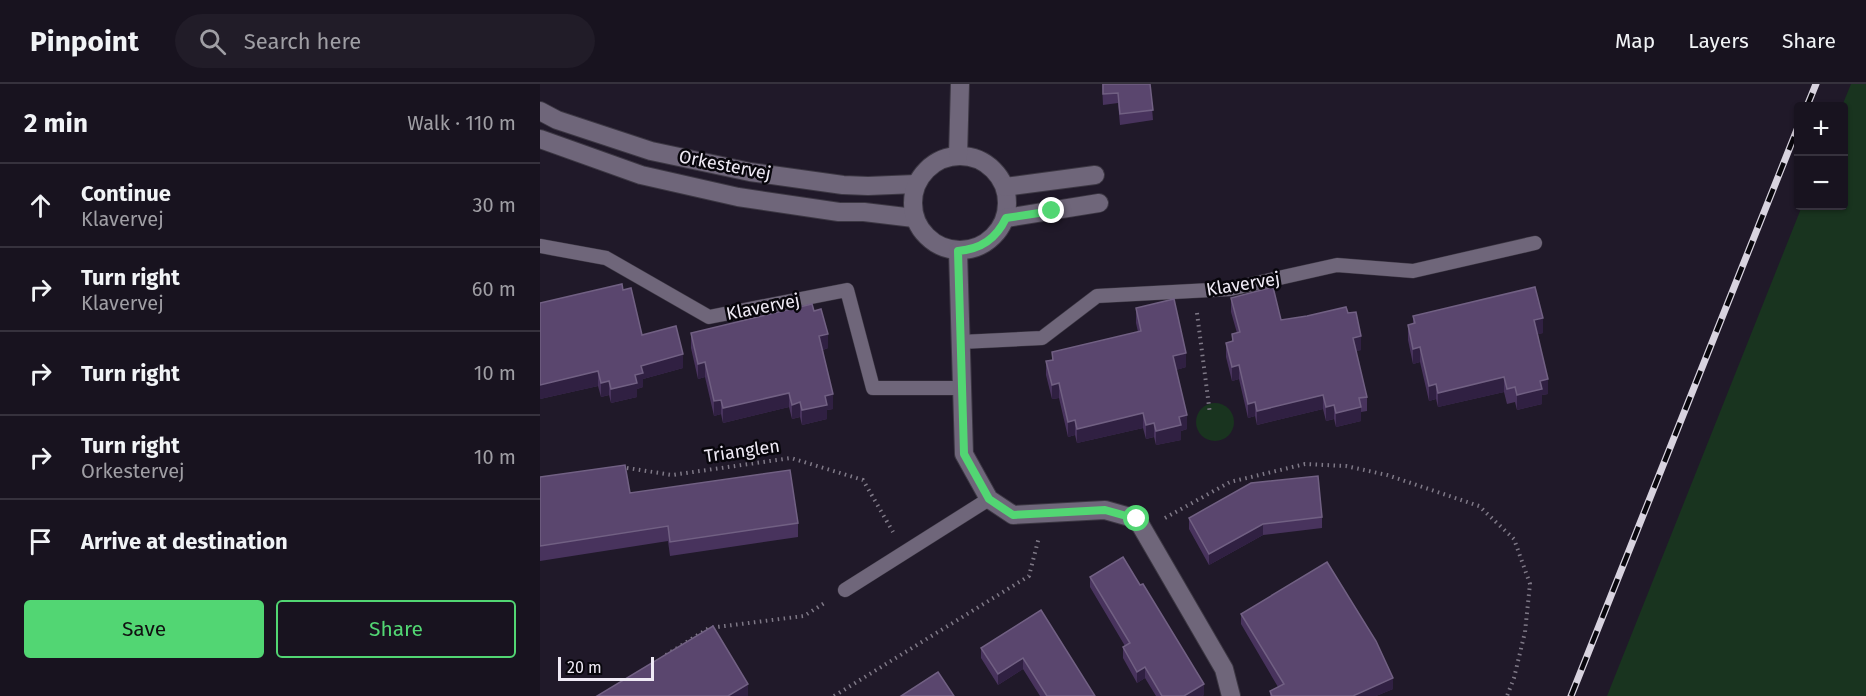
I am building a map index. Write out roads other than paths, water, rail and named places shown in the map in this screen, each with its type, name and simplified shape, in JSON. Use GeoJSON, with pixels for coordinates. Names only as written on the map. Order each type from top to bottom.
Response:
{"type":"FeatureCollection","features":[{"type":"Feature","properties":{"kind":"street"},"geometry":{"type":"LineString","coordinates":[[958,156],[960,84]]}},
{"type":"Feature","properties":{"kind":"street","name":"Orkestervej"},"geometry":{"type":"LineString","coordinates":[[540,111],[557,120],[651,151],[750,172],[843,185],[916,184]]}},
{"type":"Feature","properties":{"kind":"street","name":"Orkestervej"},"geometry":{"type":"LineString","coordinates":[[540,139],[641,175],[738,197],[839,212],[864,212],[914,218]]}},
{"type":"Feature","properties":{"kind":"street"},"geometry":{"type":"LineString","coordinates":[[958,156],[974,158],[988,165],[1005,187],[1008,202],[1006,218],[994,237],[971,250],[958,251],[933,243],[921,231],[914,218],[912,206],[916,184],[931,165],[944,158],[958,156]]}},
{"type":"Feature","properties":{"kind":"street"},"geometry":{"type":"LineString","coordinates":[[1005,187],[1095,175]]}},
{"type":"Feature","properties":{"kind":"street"},"geometry":{"type":"LineString","coordinates":[[1006,218],[1099,203]]}},
{"type":"Feature","properties":{"kind":"street"},"geometry":{"type":"LineString","coordinates":[[958,251],[964,454],[989,499],[1013,515],[1105,510],[1137,519],[1224,669],[1231,696]]}},
{"type":"Feature","properties":{"kind":"lane","name":"Klavervej"},"geometry":{"type":"LineString","coordinates":[[961,342],[1042,339],[1097,296],[1230,289],[1336,266],[1413,271],[1536,243]]}},
{"type":"Feature","properties":{"kind":"lane","name":"Klavervej"},"geometry":{"type":"LineString","coordinates":[[540,246],[606,258],[709,317],[847,290],[873,388],[962,388]]}},
{"type":"Feature","properties":{"kind":"lane"},"geometry":{"type":"LineString","coordinates":[[845,590],[989,499]]}},
{"type":"Feature","properties":{"kind":"railway"},"geometry":{"type":"LineString","coordinates":[[1809,102],[1816,84]]}},
{"type":"Feature","properties":{"kind":"railway"},"geometry":{"type":"LineString","coordinates":[[1571,696],[1794,137]]}}]}
